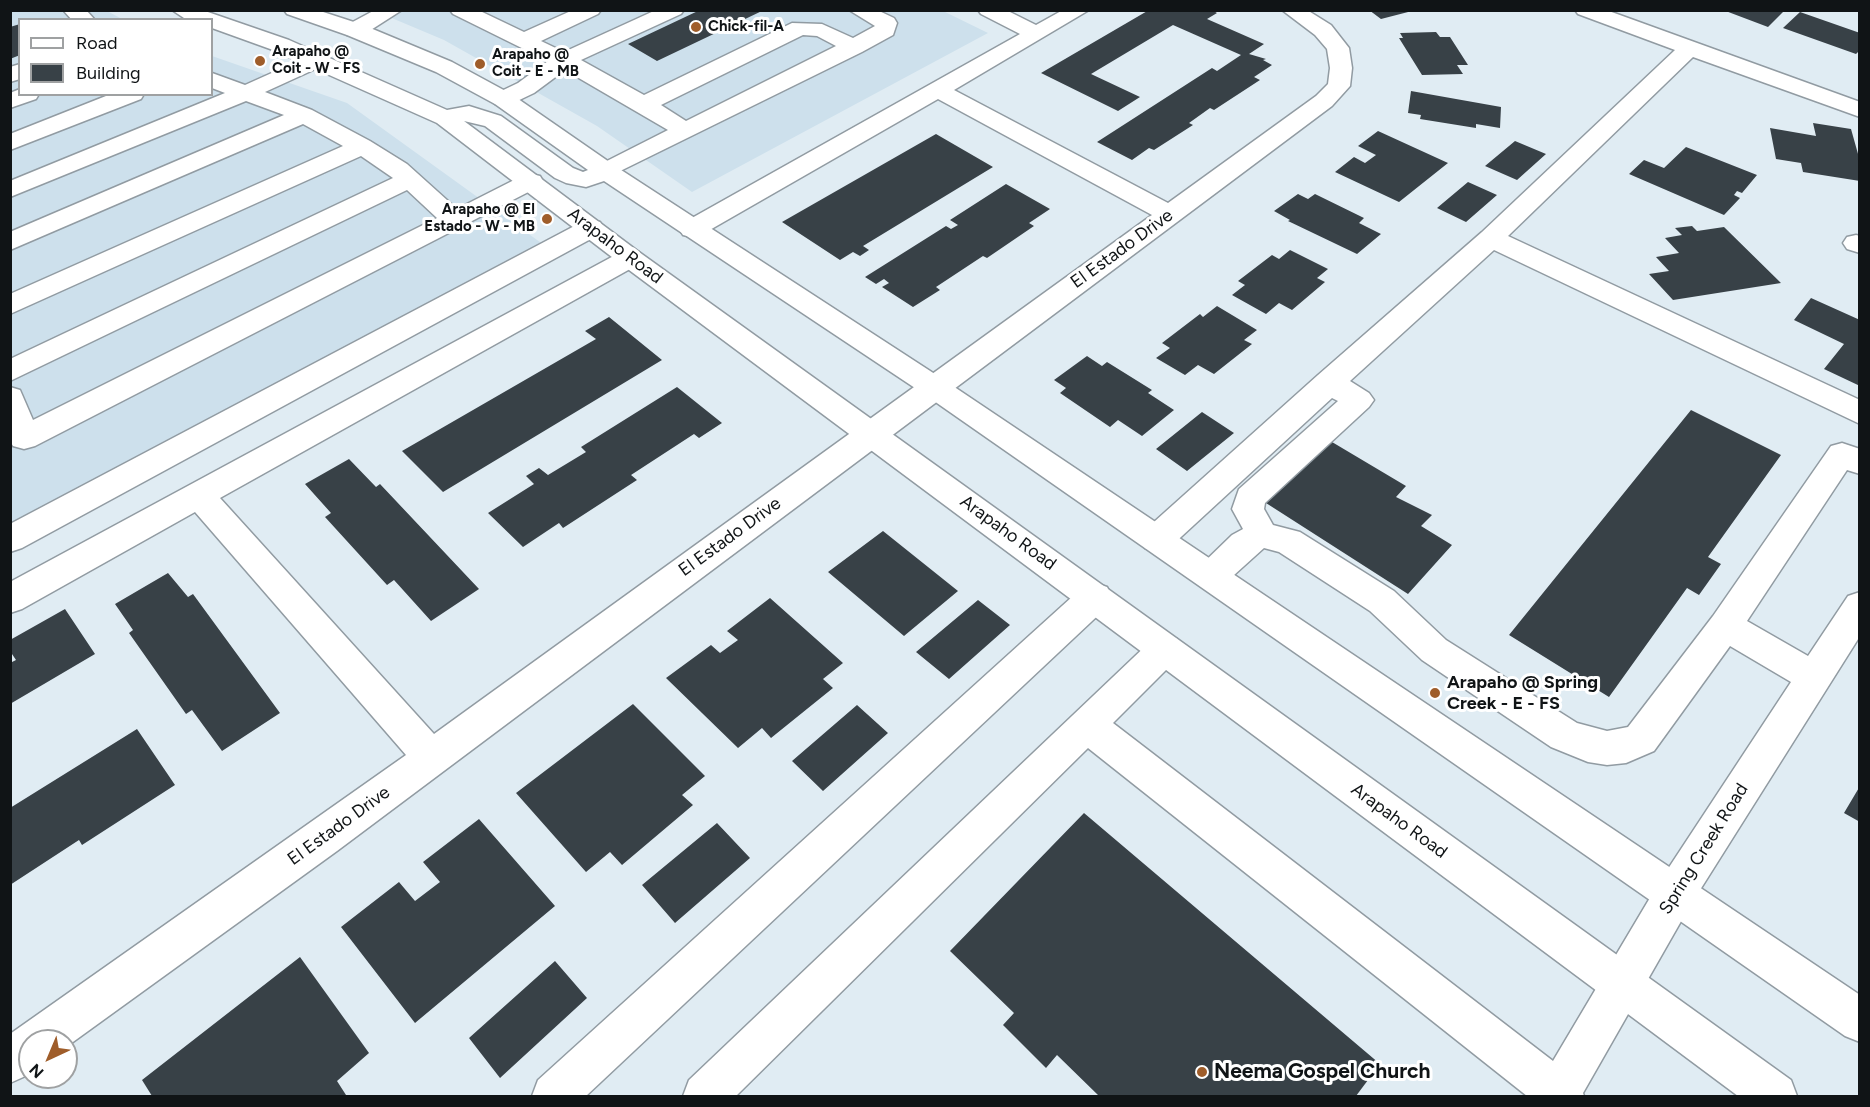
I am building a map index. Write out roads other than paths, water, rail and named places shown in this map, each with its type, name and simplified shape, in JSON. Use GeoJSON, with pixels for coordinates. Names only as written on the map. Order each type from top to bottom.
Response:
{"type":"FeatureCollection","features":[{"type":"Feature","properties":{"kind":"main road"},"geometry":{"type":"LineString","coordinates":[[182,10],[202,18]]}},
{"type":"Feature","properties":{"kind":"main road"},"geometry":{"type":"LineString","coordinates":[[294,10],[355,30],[444,67],[503,99],[692,229],[934,387],[1860,1021]]}},
{"type":"Feature","properties":{"kind":"main road"},"geometry":{"type":"LineString","coordinates":[[10,190],[245,93],[314,61],[355,30],[392,10]]}},
{"type":"Feature","properties":{"kind":"main road"},"geometry":{"type":"LineString","coordinates":[[460,10],[564,60],[644,104],[685,131]]}},
{"type":"Feature","properties":{"kind":"main road"},"geometry":{"type":"LineString","coordinates":[[523,41],[591,10]]}},
{"type":"Feature","properties":{"kind":"main road"},"geometry":{"type":"LineString","coordinates":[[503,99],[526,87],[564,60],[674,10]]}},
{"type":"Feature","properties":{"kind":"main road"},"geometry":{"type":"LineString","coordinates":[[445,118],[469,113],[494,121],[564,173],[586,180],[885,30],[886,23],[859,10]]}},
{"type":"Feature","properties":{"kind":"main road"},"geometry":{"type":"LineString","coordinates":[[988,10],[1037,34]]}},
{"type":"Feature","properties":{"kind":"main road"},"geometry":{"type":"LineString","coordinates":[[692,229],[1079,10]]}},
{"type":"Feature","properties":{"kind":"main road","name":"El Estado Drive"},"geometry":{"type":"LineString","coordinates":[[55,1029],[432,758],[1324,101],[1339,86],[1341,68],[1338,48],[1323,30],[1293,10]]}},
{"type":"Feature","properties":{"kind":"main road"},"geometry":{"type":"LineString","coordinates":[[1585,10],[1860,110]]}},
{"type":"Feature","properties":{"kind":"main road","name":"Arapaho Road"},"geometry":{"type":"LineString","coordinates":[[213,21],[281,45],[445,118],[630,258],[1775,1096]]}},
{"type":"Feature","properties":{"kind":"main road"},"geometry":{"type":"LineString","coordinates":[[644,104],[800,28],[822,30],[854,46]]}},
{"type":"Feature","properties":{"kind":"main road"},"geometry":{"type":"LineString","coordinates":[[1157,539],[1328,382],[1491,238],[1690,48]]}},
{"type":"Feature","properties":{"kind":"main road"},"geometry":{"type":"LineString","coordinates":[[213,80],[304,115],[362,147],[410,180],[454,220]]}},
{"type":"Feature","properties":{"kind":"main road"},"geometry":{"type":"LineString","coordinates":[[939,91],[1169,214]]}},
{"type":"Feature","properties":{"kind":"main road"},"geometry":{"type":"LineString","coordinates":[[10,143],[128,96]]}},
{"type":"Feature","properties":{"kind":"main road"},"geometry":{"type":"LineString","coordinates":[[10,242],[304,115]]}},
{"type":"Feature","properties":{"kind":"main road"},"geometry":{"type":"LineString","coordinates":[[10,305],[362,147]]}},
{"type":"Feature","properties":{"kind":"main road"},"geometry":{"type":"LineString","coordinates":[[10,371],[410,180]]}},
{"type":"Feature","properties":{"kind":"main road"},"geometry":{"type":"LineString","coordinates":[[10,397],[24,438],[531,181]]}},
{"type":"Feature","properties":{"kind":"main road"},"geometry":{"type":"LineString","coordinates":[[10,539],[591,228]]}},
{"type":"Feature","properties":{"kind":"main road"},"geometry":{"type":"LineString","coordinates":[[1491,238],[1860,413]]}},
{"type":"Feature","properties":{"kind":"main road"},"geometry":{"type":"LineString","coordinates":[[10,599],[630,258]]}},
{"type":"Feature","properties":{"kind":"main road"},"geometry":{"type":"LineString","coordinates":[[1262,536],[1248,509],[1250,498],[1359,400],[1328,382]]}},
{"type":"Feature","properties":{"kind":"main road"},"geometry":{"type":"LineString","coordinates":[[1211,576],[1244,544],[1262,536],[1288,541],[1367,590],[1434,650],[1564,735],[1588,745],[1607,748],[1626,746],[1641,739],[1725,626],[1842,454],[1860,463]]}},
{"type":"Feature","properties":{"kind":"main road"},"geometry":{"type":"LineString","coordinates":[[198,494],[432,758]]}},
{"type":"Feature","properties":{"kind":"main road"},"geometry":{"type":"LineString","coordinates":[[554,1096],[1095,597]]}},
{"type":"Feature","properties":{"kind":"main road"},"geometry":{"type":"LineString","coordinates":[[1725,626],[1814,677]]}},
{"type":"Feature","properties":{"kind":"main road","name":"Spring Creek Road"},"geometry":{"type":"LineString","coordinates":[[1559,1096],[1674,895],[1814,677],[1854,626]]}},
{"type":"Feature","properties":{"kind":"main road"},"geometry":{"type":"LineString","coordinates":[[705,1096],[1166,649]]}},
{"type":"Feature","properties":{"kind":"main road"},"geometry":{"type":"LineString","coordinates":[[1087,725],[1559,1096]]}},
{"type":"Feature","properties":{"kind":"place","name":"Chick-fil-A"},"geometry":{"type":"Point","coordinates":[696,27]}},
{"type":"Feature","properties":{"kind":"place","name":"Arapaho @ Coit - W - FS"},"geometry":{"type":"Point","coordinates":[260,61]}},
{"type":"Feature","properties":{"kind":"place","name":"Arapaho @ Coit - E - MB"},"geometry":{"type":"Point","coordinates":[480,64]}},
{"type":"Feature","properties":{"kind":"place","name":"Arapaho @ El Estado - W - MB"},"geometry":{"type":"Point","coordinates":[547,219]}},
{"type":"Feature","properties":{"kind":"place","name":"Arapaho @ Spring Creek - E - FS"},"geometry":{"type":"Point","coordinates":[1435,693]}},
{"type":"Feature","properties":{"kind":"place","name":"Neema Gospel Church"},"geometry":{"type":"Point","coordinates":[1202,1072]}}]}
